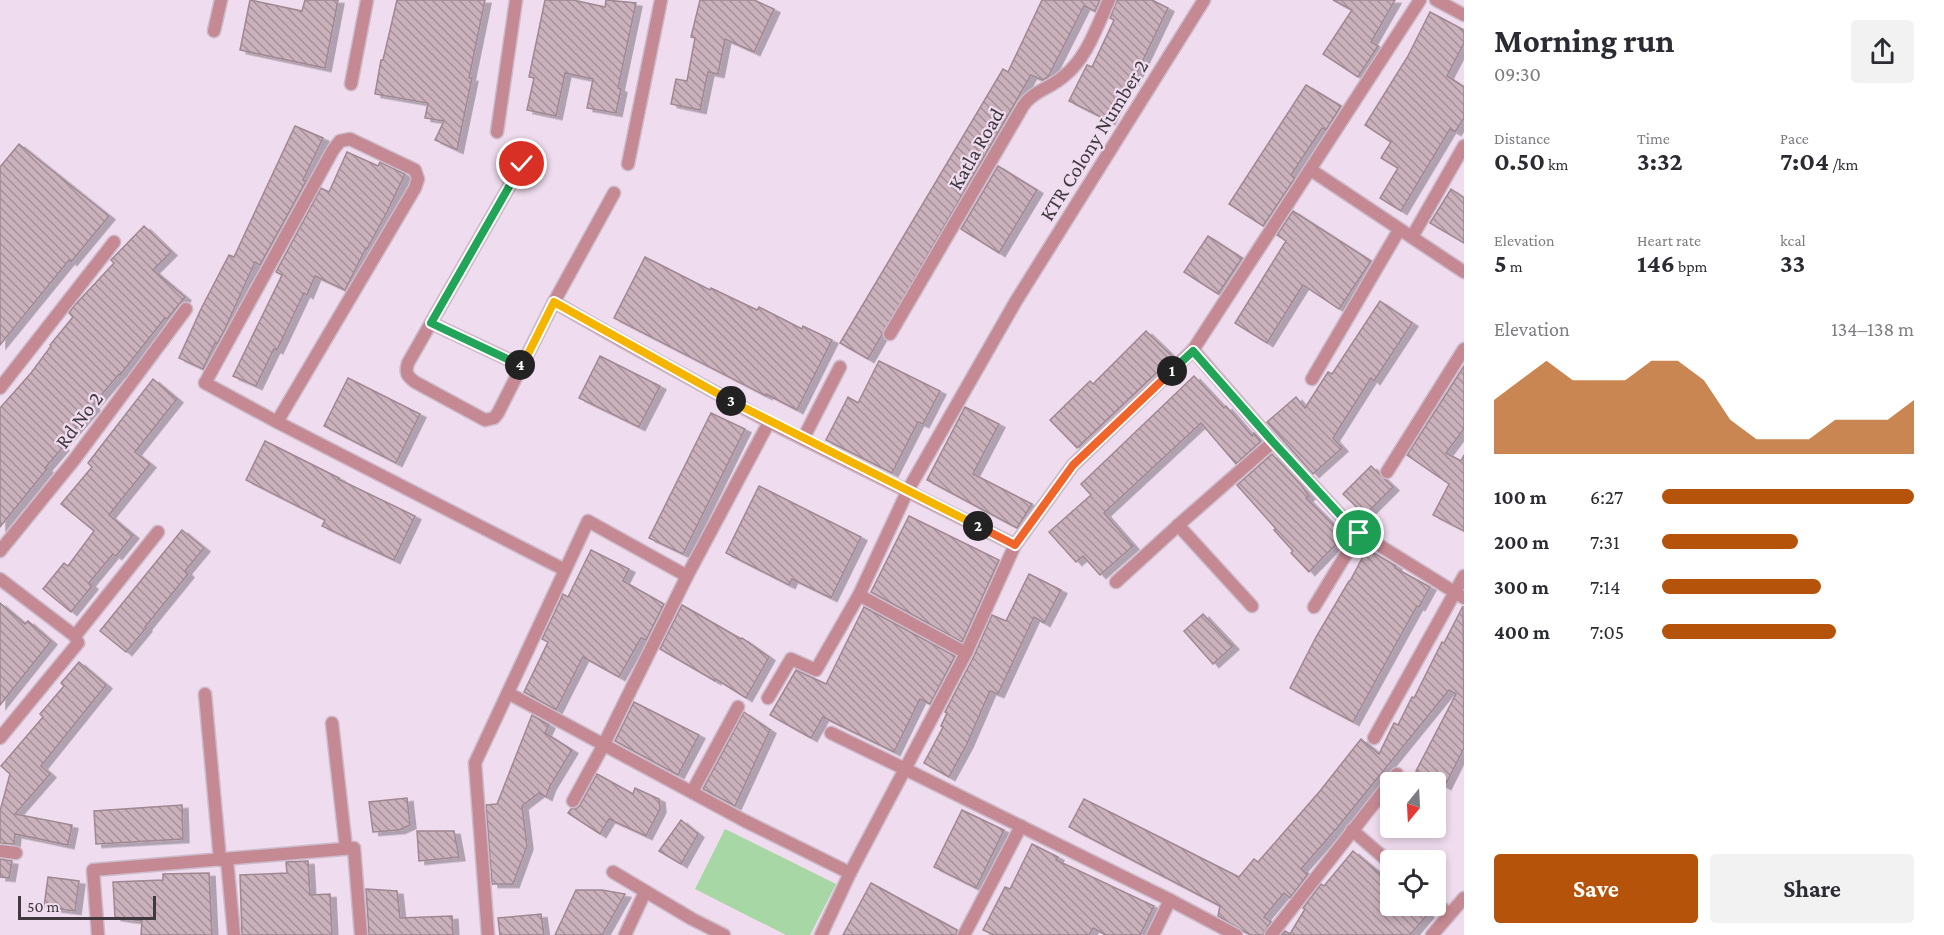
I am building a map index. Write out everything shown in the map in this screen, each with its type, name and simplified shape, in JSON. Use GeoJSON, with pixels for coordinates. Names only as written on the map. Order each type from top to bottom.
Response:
{"type":"FeatureCollection","features":[{"type":"Feature","properties":{"kind":"street"},"geometry":{"type":"LineString","coordinates":[[214,30],[221,0]]}},
{"type":"Feature","properties":{"kind":"street"},"geometry":{"type":"LineString","coordinates":[[351,84],[367,0]]}},
{"type":"Feature","properties":{"kind":"street"},"geometry":{"type":"LineString","coordinates":[[497,132],[516,0]]}},
{"type":"Feature","properties":{"kind":"street"},"geometry":{"type":"LineString","coordinates":[[628,164],[661,0]]}},
{"type":"Feature","properties":{"kind":"street","name":"Katla Road"},"geometry":{"type":"LineString","coordinates":[[890,334],[1023,106],[1034,93],[1049,88],[1067,75],[1084,52],[1109,0]]}},
{"type":"Feature","properties":{"kind":"street","name":"KTR Colony Number 2"},"geometry":{"type":"LineString","coordinates":[[768,698],[791,659],[816,670],[859,595],[908,490],[1016,301],[1204,0]]}},
{"type":"Feature","properties":{"kind":"street"},"geometry":{"type":"LineString","coordinates":[[821,935],[850,873],[966,653],[1015,545],[1073,465],[1193,351],[1420,0]]}},
{"type":"Feature","properties":{"kind":"street"},"geometry":{"type":"LineString","coordinates":[[1436,0],[1450,4],[1464,15]]}},
{"type":"Feature","properties":{"kind":"street"},"geometry":{"type":"LineString","coordinates":[[277,422],[415,188],[418,179],[415,170],[350,139],[340,141],[333,150],[205,383],[277,422],[565,570]]}},
{"type":"Feature","properties":{"kind":"street"},"geometry":{"type":"LineString","coordinates":[[1412,237],[1464,146]]}},
{"type":"Feature","properties":{"kind":"street"},"geometry":{"type":"LineString","coordinates":[[522,164],[405,371],[407,376],[415,382],[485,420],[494,418],[498,413],[554,302],[614,192]]}},
{"type":"Feature","properties":{"kind":"street"},"geometry":{"type":"LineString","coordinates":[[1311,170],[1464,272]]}},
{"type":"Feature","properties":{"kind":"street"},"geometry":{"type":"LineString","coordinates":[[1312,379],[1399,230]]}},
{"type":"Feature","properties":{"kind":"street"},"geometry":{"type":"LineString","coordinates":[[0,388],[114,242]]}},
{"type":"Feature","properties":{"kind":"street"},"geometry":{"type":"LineString","coordinates":[[554,302],[769,422],[1015,545]]}},
{"type":"Feature","properties":{"kind":"street","name":"Rd No 2"},"geometry":{"type":"LineString","coordinates":[[0,551],[74,460],[186,309]]}},
{"type":"Feature","properties":{"kind":"street"},"geometry":{"type":"LineString","coordinates":[[431,323],[522,366]]}},
{"type":"Feature","properties":{"kind":"street"},"geometry":{"type":"LineString","coordinates":[[1387,472],[1464,350]]}},
{"type":"Feature","properties":{"kind":"street"},"geometry":{"type":"LineString","coordinates":[[1193,351],[1353,529],[1460,596]]}},
{"type":"Feature","properties":{"kind":"street"},"geometry":{"type":"LineString","coordinates":[[803,439],[840,367]]}},
{"type":"Feature","properties":{"kind":"street"},"geometry":{"type":"LineString","coordinates":[[573,801],[603,746],[687,576],[769,422]]}},
{"type":"Feature","properties":{"kind":"street"},"geometry":{"type":"LineString","coordinates":[[1116,582],[1273,442]]}},
{"type":"Feature","properties":{"kind":"street"},"geometry":{"type":"LineString","coordinates":[[488,935],[475,763],[588,521],[687,576]]}},
{"type":"Feature","properties":{"kind":"street"},"geometry":{"type":"LineString","coordinates":[[1178,525],[1252,606]]}},
{"type":"Feature","properties":{"kind":"street"},"geometry":{"type":"LineString","coordinates":[[75,636],[158,532]]}},
{"type":"Feature","properties":{"kind":"street"},"geometry":{"type":"LineString","coordinates":[[1314,607],[1359,533]]}},
{"type":"Feature","properties":{"kind":"street"},"geometry":{"type":"LineString","coordinates":[[1374,738],[1460,596],[1464,576]]}},
{"type":"Feature","properties":{"kind":"street"},"geometry":{"type":"LineString","coordinates":[[0,579],[75,636],[78,643],[0,738]]}},
{"type":"Feature","properties":{"kind":"street"},"geometry":{"type":"LineString","coordinates":[[859,595],[966,653]]}},
{"type":"Feature","properties":{"kind":"street"},"geometry":{"type":"LineString","coordinates":[[508,693],[603,746],[850,873]]}},
{"type":"Feature","properties":{"kind":"street"},"geometry":{"type":"LineString","coordinates":[[205,694],[234,935]]}},
{"type":"Feature","properties":{"kind":"street"},"geometry":{"type":"LineString","coordinates":[[692,792],[738,707]]}},
{"type":"Feature","properties":{"kind":"street"},"geometry":{"type":"LineString","coordinates":[[332,723],[346,848]]}},
{"type":"Feature","properties":{"kind":"street"},"geometry":{"type":"LineString","coordinates":[[831,733],[1170,900],[1236,935]]}},
{"type":"Feature","properties":{"kind":"street"},"geometry":{"type":"LineString","coordinates":[[1271,935],[1380,795]]}},
{"type":"Feature","properties":{"kind":"street"},"geometry":{"type":"LineString","coordinates":[[964,935],[1021,826]]}},
{"type":"Feature","properties":{"kind":"street"},"geometry":{"type":"LineString","coordinates":[[1352,830],[1380,855]]}},
{"type":"Feature","properties":{"kind":"street"},"geometry":{"type":"LineString","coordinates":[[98,935],[93,870],[346,848],[354,848],[361,935]]}},
{"type":"Feature","properties":{"kind":"street"},"geometry":{"type":"LineString","coordinates":[[0,851],[16,853]]}},
{"type":"Feature","properties":{"kind":"street"},"geometry":{"type":"LineString","coordinates":[[613,872],[724,935]]}},
{"type":"Feature","properties":{"kind":"street"},"geometry":{"type":"LineString","coordinates":[[625,935],[645,892]]}},
{"type":"Feature","properties":{"kind":"street"},"geometry":{"type":"LineString","coordinates":[[1432,935],[1464,898]]}},
{"type":"Feature","properties":{"kind":"street"},"geometry":{"type":"LineString","coordinates":[[1153,935],[1170,900]]}},
{"type":"Feature","properties":{"kind":"green space"},"geometry":{"type":"Polygon","coordinates":[[[725,829],[836,884],[810,935],[786,935],[695,889],[725,829]]]}},
{"type":"Feature","properties":{"kind":"building"},"geometry":{"type":"Polygon","coordinates":[[[250,0],[302,11],[305,0],[338,0],[325,68],[240,50],[250,0]]]}},
{"type":"Feature","properties":{"kind":"building"},"geometry":{"type":"Polygon","coordinates":[[[397,0],[485,0],[457,150],[435,140],[444,121],[425,118],[428,103],[375,94],[381,60],[383,60],[397,0]]]}},
{"type":"Feature","properties":{"kind":"building"},"geometry":{"type":"Polygon","coordinates":[[[545,0],[573,0],[605,7],[606,0],[636,3],[618,88],[621,89],[616,113],[587,108],[593,79],[565,73],[556,116],[527,110],[534,78],[529,77],[545,0]]]}},
{"type":"Feature","properties":{"kind":"building"},"geometry":{"type":"Polygon","coordinates":[[[700,0],[754,0],[774,9],[754,52],[725,39],[718,74],[708,72],[700,110],[671,104],[676,79],[687,81],[695,38],[691,37],[700,0]]]}},
{"type":"Feature","properties":{"kind":"building"},"geometry":{"type":"Polygon","coordinates":[[[1042,0],[1100,0],[1095,11],[1084,6],[1048,77],[1042,80],[1031,75],[868,359],[840,343],[1003,69],[1008,72],[1042,0]]]}},
{"type":"Feature","properties":{"kind":"building"},"geometry":{"type":"Polygon","coordinates":[[[1117,0],[1152,0],[1168,8],[1133,81],[1130,80],[1109,121],[1069,101],[1087,65],[1092,67],[1114,20],[1110,18],[1117,0]]]}},
{"type":"Feature","properties":{"kind":"building"},"geometry":{"type":"Polygon","coordinates":[[[1333,0],[1395,0],[1371,42],[1378,46],[1358,77],[1323,54],[1352,10],[1333,0]]]}},
{"type":"Feature","properties":{"kind":"building"},"geometry":{"type":"Polygon","coordinates":[[[1430,12],[1464,30],[1464,43],[1447,76],[1464,87],[1464,118],[1455,132],[1450,129],[1401,211],[1380,198],[1398,168],[1381,158],[1391,142],[1365,125],[1408,56],[1430,12]]]}},
{"type":"Feature","properties":{"kind":"building"},"geometry":{"type":"Polygon","coordinates":[[[1306,85],[1341,106],[1326,130],[1322,128],[1291,175],[1295,178],[1263,226],[1229,204],[1306,85]]]}},
{"type":"Feature","properties":{"kind":"building"},"geometry":{"type":"Polygon","coordinates":[[[295,126],[323,138],[303,180],[306,181],[260,265],[255,262],[225,329],[217,344],[215,343],[203,369],[179,358],[229,255],[234,257],[295,126]]]}},
{"type":"Feature","properties":{"kind":"building"},"geometry":{"type":"Polygon","coordinates":[[[19,144],[109,216],[71,262],[69,260],[0,345],[0,167],[19,144]]]}},
{"type":"Feature","properties":{"kind":"building"},"geometry":{"type":"Polygon","coordinates":[[[347,152],[378,166],[380,162],[405,174],[387,212],[345,290],[315,276],[307,295],[304,293],[277,350],[274,349],[256,386],[233,376],[282,275],[276,272],[321,188],[329,192],[347,152]]]}},
{"type":"Feature","properties":{"kind":"building"},"geometry":{"type":"Polygon","coordinates":[[[998,166],[1037,190],[999,253],[961,229],[998,166]]]}},
{"type":"Feature","properties":{"kind":"building"},"geometry":{"type":"Polygon","coordinates":[[[1451,189],[1464,198],[1464,243],[1430,223],[1451,189]]]}},
{"type":"Feature","properties":{"kind":"building"},"geometry":{"type":"Polygon","coordinates":[[[1293,211],[1371,261],[1339,309],[1303,285],[1267,343],[1235,323],[1286,241],[1277,235],[1293,211]]]}},
{"type":"Feature","properties":{"kind":"building"},"geometry":{"type":"Polygon","coordinates":[[[144,226],[171,252],[153,270],[185,297],[92,406],[94,407],[61,445],[63,447],[45,468],[47,469],[0,527],[0,408],[31,373],[73,317],[69,313],[74,306],[114,263],[111,260],[144,226]]]}},
{"type":"Feature","properties":{"kind":"building"},"geometry":{"type":"Polygon","coordinates":[[[1208,236],[1242,258],[1218,294],[1184,272],[1208,236]]]}},
{"type":"Feature","properties":{"kind":"building"},"geometry":{"type":"Polygon","coordinates":[[[645,257],[710,290],[711,288],[757,310],[759,307],[802,329],[803,326],[832,340],[797,410],[614,318],[645,257]]]}},
{"type":"Feature","properties":{"kind":"building"},"geometry":{"type":"Polygon","coordinates":[[[1380,301],[1412,323],[1374,381],[1371,378],[1333,438],[1342,448],[1313,474],[1267,422],[1296,397],[1305,408],[1328,372],[1332,374],[1380,301]]]}},
{"type":"Feature","properties":{"kind":"building"},"geometry":{"type":"Polygon","coordinates":[[[1146,331],[1173,357],[1077,448],[1050,420],[1090,381],[1093,384],[1146,331]]]}},
{"type":"Feature","properties":{"kind":"building"},"geometry":{"type":"Polygon","coordinates":[[[600,356],[660,386],[639,427],[579,398],[600,356]]]}},
{"type":"Feature","properties":{"kind":"building"},"geometry":{"type":"Polygon","coordinates":[[[879,361],[940,391],[923,424],[918,422],[892,473],[826,440],[848,397],[858,403],[879,361]]]}},
{"type":"Feature","properties":{"kind":"building"},"geometry":{"type":"Polygon","coordinates":[[[1464,366],[1464,429],[1446,453],[1461,461],[1464,455],[1464,531],[1433,515],[1449,484],[1407,455],[1464,366]]]}},
{"type":"Feature","properties":{"kind":"building"},"geometry":{"type":"Polygon","coordinates":[[[1194,376],[1224,408],[1226,406],[1252,436],[1254,433],[1261,441],[1236,464],[1201,423],[1104,513],[1133,546],[1100,575],[1083,556],[1076,562],[1049,532],[1091,495],[1081,484],[1194,376]]]}},
{"type":"Feature","properties":{"kind":"building"},"geometry":{"type":"Polygon","coordinates":[[[348,378],[420,414],[396,463],[324,426],[348,378]]]}},
{"type":"Feature","properties":{"kind":"building"},"geometry":{"type":"Polygon","coordinates":[[[153,379],[177,399],[135,452],[150,464],[109,515],[133,535],[116,556],[113,554],[89,583],[92,586],[71,612],[43,589],[64,563],[68,566],[94,531],[61,504],[92,467],[88,463],[153,379]]]}},
{"type":"Feature","properties":{"kind":"building"},"geometry":{"type":"Polygon","coordinates":[[[965,407],[999,424],[973,474],[1032,504],[1017,528],[927,480],[965,407]]]}},
{"type":"Feature","properties":{"kind":"building"},"geometry":{"type":"Polygon","coordinates":[[[711,413],[745,429],[683,554],[649,538],[711,413]]]}},
{"type":"Feature","properties":{"kind":"building"},"geometry":{"type":"Polygon","coordinates":[[[265,441],[415,516],[394,560],[322,526],[325,520],[246,480],[265,441]]]}},
{"type":"Feature","properties":{"kind":"building"},"geometry":{"type":"Polygon","coordinates":[[[1272,454],[1301,485],[1309,496],[1306,498],[1344,536],[1309,572],[1291,553],[1293,551],[1274,530],[1276,529],[1237,485],[1272,454]]]}},
{"type":"Feature","properties":{"kind":"building"},"geometry":{"type":"Polygon","coordinates":[[[1371,466],[1393,487],[1365,515],[1343,494],[1371,466]]]}},
{"type":"Feature","properties":{"kind":"building"},"geometry":{"type":"Polygon","coordinates":[[[759,486],[861,537],[831,598],[792,579],[789,585],[726,553],[759,486]]]}},
{"type":"Feature","properties":{"kind":"building"},"geometry":{"type":"Polygon","coordinates":[[[909,516],[999,560],[962,642],[871,592],[909,516]]]}},
{"type":"Feature","properties":{"kind":"building"},"geometry":{"type":"Polygon","coordinates":[[[182,530],[204,548],[185,571],[188,574],[126,652],[100,631],[182,530]]]}},
{"type":"Feature","properties":{"kind":"building"},"geometry":{"type":"Polygon","coordinates":[[[1367,549],[1396,566],[1395,568],[1430,587],[1419,607],[1417,606],[1353,722],[1290,688],[1316,637],[1367,549]]]}},
{"type":"Feature","properties":{"kind":"building"},"geometry":{"type":"Polygon","coordinates":[[[591,550],[629,569],[623,581],[664,604],[646,640],[641,638],[619,677],[583,657],[556,710],[524,692],[548,642],[542,639],[563,594],[568,597],[591,550]]]}},
{"type":"Feature","properties":{"kind":"building"},"geometry":{"type":"Polygon","coordinates":[[[1029,574],[1061,590],[1044,623],[1034,617],[998,694],[990,691],[967,744],[949,777],[924,763],[943,727],[941,726],[947,713],[945,712],[992,615],[1006,621],[1029,574]]]}},
{"type":"Feature","properties":{"kind":"building"},"geometry":{"type":"Polygon","coordinates":[[[0,603],[25,624],[28,621],[51,641],[0,705],[0,603]]]}},
{"type":"Feature","properties":{"kind":"building"},"geometry":{"type":"Polygon","coordinates":[[[682,605],[742,638],[769,657],[746,698],[660,649],[682,605]]]}},
{"type":"Feature","properties":{"kind":"building"},"geometry":{"type":"Polygon","coordinates":[[[1463,606],[1464,748],[1446,784],[1446,772],[1416,771],[1456,694],[1449,690],[1301,869],[1308,874],[1290,898],[1284,893],[1264,917],[1271,922],[1263,935],[1251,935],[1243,931],[1218,916],[1220,906],[1069,827],[1084,799],[1239,877],[1254,859],[1258,862],[1320,791],[1361,739],[1379,754],[1394,723],[1398,725],[1442,642],[1444,643],[1463,606]]]}},
{"type":"Feature","properties":{"kind":"building"},"geometry":{"type":"Polygon","coordinates":[[[864,607],[955,656],[930,704],[920,699],[894,752],[823,717],[811,738],[770,715],[796,670],[826,684],[864,607]]]}},
{"type":"Feature","properties":{"kind":"building"},"geometry":{"type":"Polygon","coordinates":[[[1203,614],[1233,646],[1213,664],[1184,631],[1203,614]]]}},
{"type":"Feature","properties":{"kind":"building"},"geometry":{"type":"Polygon","coordinates":[[[79,662],[106,685],[41,766],[50,774],[15,814],[72,825],[68,845],[15,834],[14,844],[0,843],[0,811],[10,774],[1,766],[43,717],[40,714],[64,686],[61,683],[79,662]]]}},
{"type":"Feature","properties":{"kind":"building"},"geometry":{"type":"Polygon","coordinates":[[[634,702],[699,735],[678,775],[615,741],[634,702]]]}},
{"type":"Feature","properties":{"kind":"building"},"geometry":{"type":"Polygon","coordinates":[[[744,712],[770,730],[735,806],[703,789],[744,712]]]}},
{"type":"Feature","properties":{"kind":"building"},"geometry":{"type":"Polygon","coordinates":[[[532,715],[549,725],[545,733],[572,750],[550,786],[546,797],[539,793],[522,806],[527,846],[513,884],[492,884],[486,805],[497,804],[532,715]]]}},
{"type":"Feature","properties":{"kind":"building"},"geometry":{"type":"Polygon","coordinates":[[[597,774],[633,794],[635,788],[659,799],[660,809],[646,836],[609,819],[600,834],[568,813],[580,805],[597,774]]]}},
{"type":"Feature","properties":{"kind":"building"},"geometry":{"type":"Polygon","coordinates":[[[407,798],[410,825],[399,830],[373,832],[369,802],[407,798]]]}},
{"type":"Feature","properties":{"kind":"building"},"geometry":{"type":"Polygon","coordinates":[[[182,805],[183,839],[96,844],[94,811],[182,805]]]}},
{"type":"Feature","properties":{"kind":"building"},"geometry":{"type":"Polygon","coordinates":[[[962,810],[1004,830],[976,888],[934,867],[962,810]]]}},
{"type":"Feature","properties":{"kind":"building"},"geometry":{"type":"Polygon","coordinates":[[[681,820],[698,834],[681,864],[659,851],[681,820]]]}},
{"type":"Feature","properties":{"kind":"building"},"geometry":{"type":"Polygon","coordinates":[[[417,831],[454,831],[459,857],[419,861],[417,831]]]}},
{"type":"Feature","properties":{"kind":"building"},"geometry":{"type":"Polygon","coordinates":[[[1032,844],[1058,857],[1056,860],[1154,906],[1140,935],[1106,935],[1093,928],[1089,935],[994,935],[983,930],[1005,887],[1010,889],[1032,844]]]}},
{"type":"Feature","properties":{"kind":"building"},"geometry":{"type":"Polygon","coordinates":[[[1353,851],[1380,874],[1380,916],[1426,916],[1410,935],[1281,935],[1285,931],[1290,934],[1305,909],[1303,908],[1321,884],[1324,886],[1353,851]]]}},
{"type":"Feature","properties":{"kind":"building"},"geometry":{"type":"Polygon","coordinates":[[[0,859],[12,861],[9,878],[0,877],[0,859]]]}},
{"type":"Feature","properties":{"kind":"building"},"geometry":{"type":"Polygon","coordinates":[[[308,861],[310,895],[330,894],[332,935],[242,935],[240,875],[287,873],[286,862],[308,861]]]}},
{"type":"Feature","properties":{"kind":"building"},"geometry":{"type":"Polygon","coordinates":[[[209,873],[212,935],[141,935],[142,921],[115,917],[113,882],[163,880],[163,874],[209,873]]]}},
{"type":"Feature","properties":{"kind":"building"},"geometry":{"type":"Polygon","coordinates":[[[48,877],[79,881],[75,911],[44,907],[48,877]]]}},
{"type":"Feature","properties":{"kind":"building"},"geometry":{"type":"Polygon","coordinates":[[[871,883],[957,930],[956,935],[843,935],[871,883]]]}},
{"type":"Feature","properties":{"kind":"building"},"geometry":{"type":"Polygon","coordinates":[[[366,889],[397,891],[400,918],[452,916],[453,935],[369,935],[366,889]]]}},
{"type":"Feature","properties":{"kind":"building"},"geometry":{"type":"Polygon","coordinates":[[[576,890],[602,890],[625,894],[602,935],[555,935],[576,890]]]}},
{"type":"Feature","properties":{"kind":"building"},"geometry":{"type":"Polygon","coordinates":[[[541,914],[544,935],[500,935],[498,918],[541,914]]]}},
{"type":"Feature","properties":{"kind":"route"},"geometry":{"type":"LineString","coordinates":[[522,164],[431,323],[522,366],[554,302],[769,422],[1015,545],[1073,465],[1193,351],[1273,442],[1359,533]]}}]}
